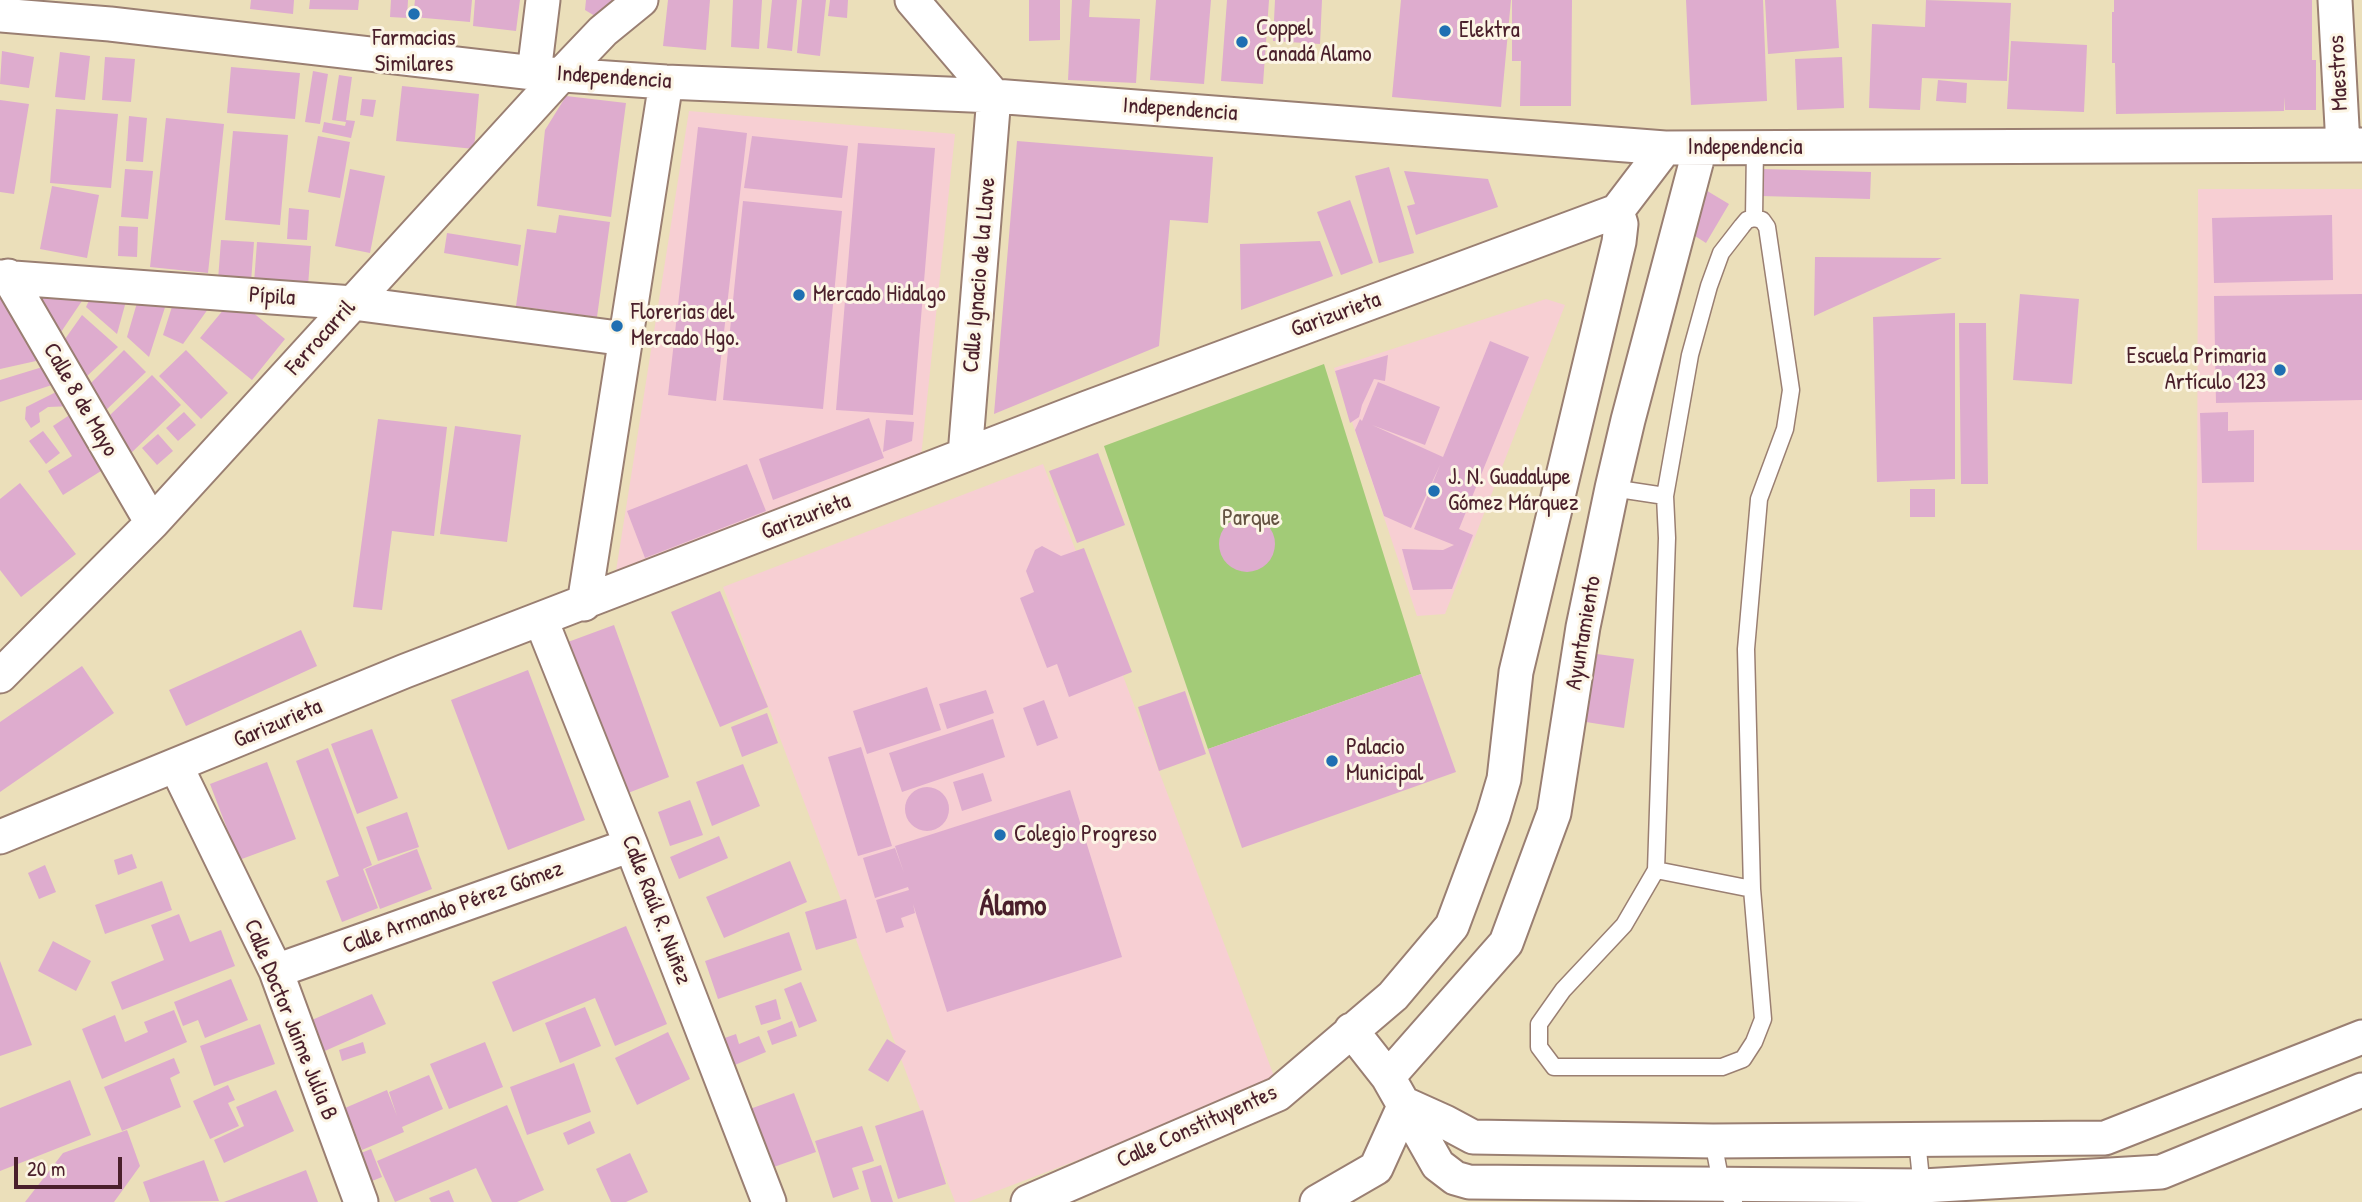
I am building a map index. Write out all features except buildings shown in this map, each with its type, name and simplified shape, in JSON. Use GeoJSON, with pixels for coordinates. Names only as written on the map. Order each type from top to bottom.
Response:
{"type":"FeatureCollection","features":[{"type":"Feature","properties":{"kind":"street"},"geometry":{"type":"LineString","coordinates":[[543,0],[548,73]]}},
{"type":"Feature","properties":{"kind":"street","name":"Ferrocarril"},"geometry":{"type":"LineString","coordinates":[[0,676],[152,523],[353,303],[548,73],[641,0]]}},
{"type":"Feature","properties":{"kind":"street"},"geometry":{"type":"LineString","coordinates":[[912,0],[994,96]]}},
{"type":"Feature","properties":{"kind":"street","name":"Maestros"},"geometry":{"type":"LineString","coordinates":[[2335,0],[2352,145]]}},
{"type":"Feature","properties":{"kind":"street","name":"Independencia"},"geometry":{"type":"LineString","coordinates":[[0,15],[111,12],[548,73],[666,82],[994,96],[1665,148],[2352,145]]}},
{"type":"Feature","properties":{"kind":"street"},"geometry":{"type":"LineString","coordinates":[[584,604],[666,82]]}},
{"type":"Feature","properties":{"kind":"street","name":"Calle Ignacio de la Llave"},"geometry":{"type":"LineString","coordinates":[[965,455],[994,96]]}},
{"type":"Feature","properties":{"kind":"street"},"geometry":{"type":"LineString","coordinates":[[1665,148],[1617,211],[1621,224],[1619,242],[1516,672],[1504,779],[1493,816],[1452,926],[1393,996],[1351,1031],[1397,1090],[1438,1165],[1455,1178],[1469,1182],[1728,1192],[1922,1194],[2161,1172],[2362,1090]]}},
{"type":"Feature","properties":{"kind":"street","name":"Ayuntamiento"},"geometry":{"type":"LineString","coordinates":[[1347,1202],[1376,1168],[1397,1090],[1506,943],[1554,813],[1583,626],[1612,488],[1700,148]]}},
{"type":"Feature","properties":{"kind":"street","name":"Garizurieta"},"geometry":{"type":"LineString","coordinates":[[0,837],[405,671],[965,455],[1617,211]]}},
{"type":"Feature","properties":{"kind":"street","name":"Pípila"},"geometry":{"type":"LineString","coordinates":[[4,277],[353,303],[626,339]]}},
{"type":"Feature","properties":{"kind":"street","name":"Calle 8 de Mayo"},"geometry":{"type":"LineString","coordinates":[[4,277],[152,523]]}},
{"type":"Feature","properties":{"kind":"street","name":"Calle Raúl R. Nuñez"},"geometry":{"type":"LineString","coordinates":[[541,620],[769,1202]]}},
{"type":"Feature","properties":{"kind":"street","name":"Calle Doctor Jaime Julia B"},"geometry":{"type":"LineString","coordinates":[[176,766],[276,971],[361,1202]]}},
{"type":"Feature","properties":{"kind":"street","name":"Calle Armando Pérez Gómez"},"geometry":{"type":"LineString","coordinates":[[276,971],[631,845]]}},
{"type":"Feature","properties":{"kind":"street","name":"Calle Constituyentes"},"geometry":{"type":"LineString","coordinates":[[1028,1202],[1278,1094],[1351,1031]]}},
{"type":"Feature","properties":{"kind":"street"},"geometry":{"type":"LineString","coordinates":[[1397,1090],[1472,1138],[1713,1141],[2105,1138],[2362,1037]]}},
{"type":"Feature","properties":{"kind":"street"},"geometry":{"type":"LineString","coordinates":[[1317,1202],[1376,1168]]}},
{"type":"Feature","properties":{"kind":"lane"},"geometry":{"type":"LineString","coordinates":[[1754,218],[1755,148]]}},
{"type":"Feature","properties":{"kind":"lane"},"geometry":{"type":"LineString","coordinates":[[1754,218],[1762,220],[1768,227],[1791,390],[1785,429],[1759,499],[1746,649],[1752,888],[1763,1019],[1754,1042],[1743,1059],[1722,1067],[1554,1067],[1539,1047],[1539,1024],[1563,990],[1624,925],[1656,870],[1667,552],[1665,496],[1690,355],[1709,286],[1721,253],[1747,220],[1754,218]]}},
{"type":"Feature","properties":{"kind":"lane"},"geometry":{"type":"LineString","coordinates":[[1612,488],[1665,496]]}},
{"type":"Feature","properties":{"kind":"lane"},"geometry":{"type":"LineString","coordinates":[[1656,870],[1752,888]]}},
{"type":"Feature","properties":{"kind":"lane"},"geometry":{"type":"LineString","coordinates":[[1917,1140],[1922,1194]]}},
{"type":"Feature","properties":{"kind":"lane"},"geometry":{"type":"LineString","coordinates":[[1713,1141],[1728,1192]]}},
{"type":"Feature","properties":{"kind":"shaded area","name":"Mercado Hidalgo"},"geometry":{"type":"Polygon","coordinates":[[[689,111],[955,134],[921,457],[616,571],[689,111]]]}},
{"type":"Feature","properties":{"kind":"shaded area","name":"Escuela Primaria Artículo 123"},"geometry":{"type":"Polygon","coordinates":[[[2198,189],[2362,189],[2362,550],[2197,550],[2198,189]]]}},
{"type":"Feature","properties":{"kind":"shaded area","name":"J. N. Guadalupe Gómez Márquez"},"geometry":{"type":"Polygon","coordinates":[[[1546,299],[1565,305],[1445,614],[1417,616],[1334,368],[1546,299]]]}},
{"type":"Feature","properties":{"kind":"shaded area","name":"Colegio Progreso"},"geometry":{"type":"Polygon","coordinates":[[[1043,464],[1277,1084],[968,1202],[955,1202],[723,587],[1043,464]]]}},
{"type":"Feature","properties":{"kind":"green space","name":"Parque"},"geometry":{"type":"Polygon","coordinates":[[[1324,364],[1421,674],[1208,749],[1104,446],[1324,364]]]}},
{"type":"Feature","properties":{"kind":"place","name":"Farmacias Similares"},"geometry":{"type":"Point","coordinates":[414,14]}},
{"type":"Feature","properties":{"kind":"place","name":"Elektra"},"geometry":{"type":"Point","coordinates":[1445,31]}},
{"type":"Feature","properties":{"kind":"place","name":"Coppel Canadá Alamo"},"geometry":{"type":"Point","coordinates":[1242,42]}},
{"type":"Feature","properties":{"kind":"place","name":"Mercado Hidalgo"},"geometry":{"type":"Point","coordinates":[799,295]}},
{"type":"Feature","properties":{"kind":"place","name":"Florerias del Mercado Hgo."},"geometry":{"type":"Point","coordinates":[617,326]}},
{"type":"Feature","properties":{"kind":"place","name":"Escuela Primaria Artículo 123"},"geometry":{"type":"Point","coordinates":[2280,370]}},
{"type":"Feature","properties":{"kind":"place","name":"J. N. Guadalupe Gómez Márquez"},"geometry":{"type":"Point","coordinates":[1434,491]}},
{"type":"Feature","properties":{"kind":"place","name":"Palacio Municipal"},"geometry":{"type":"Point","coordinates":[1332,761]}},
{"type":"Feature","properties":{"kind":"place","name":"Colegio Progreso"},"geometry":{"type":"Point","coordinates":[1000,835]}},
{"type":"Feature","properties":{"kind":"district","name":"Álamo"},"geometry":{"type":"Point","coordinates":[1013,907]}}]}
